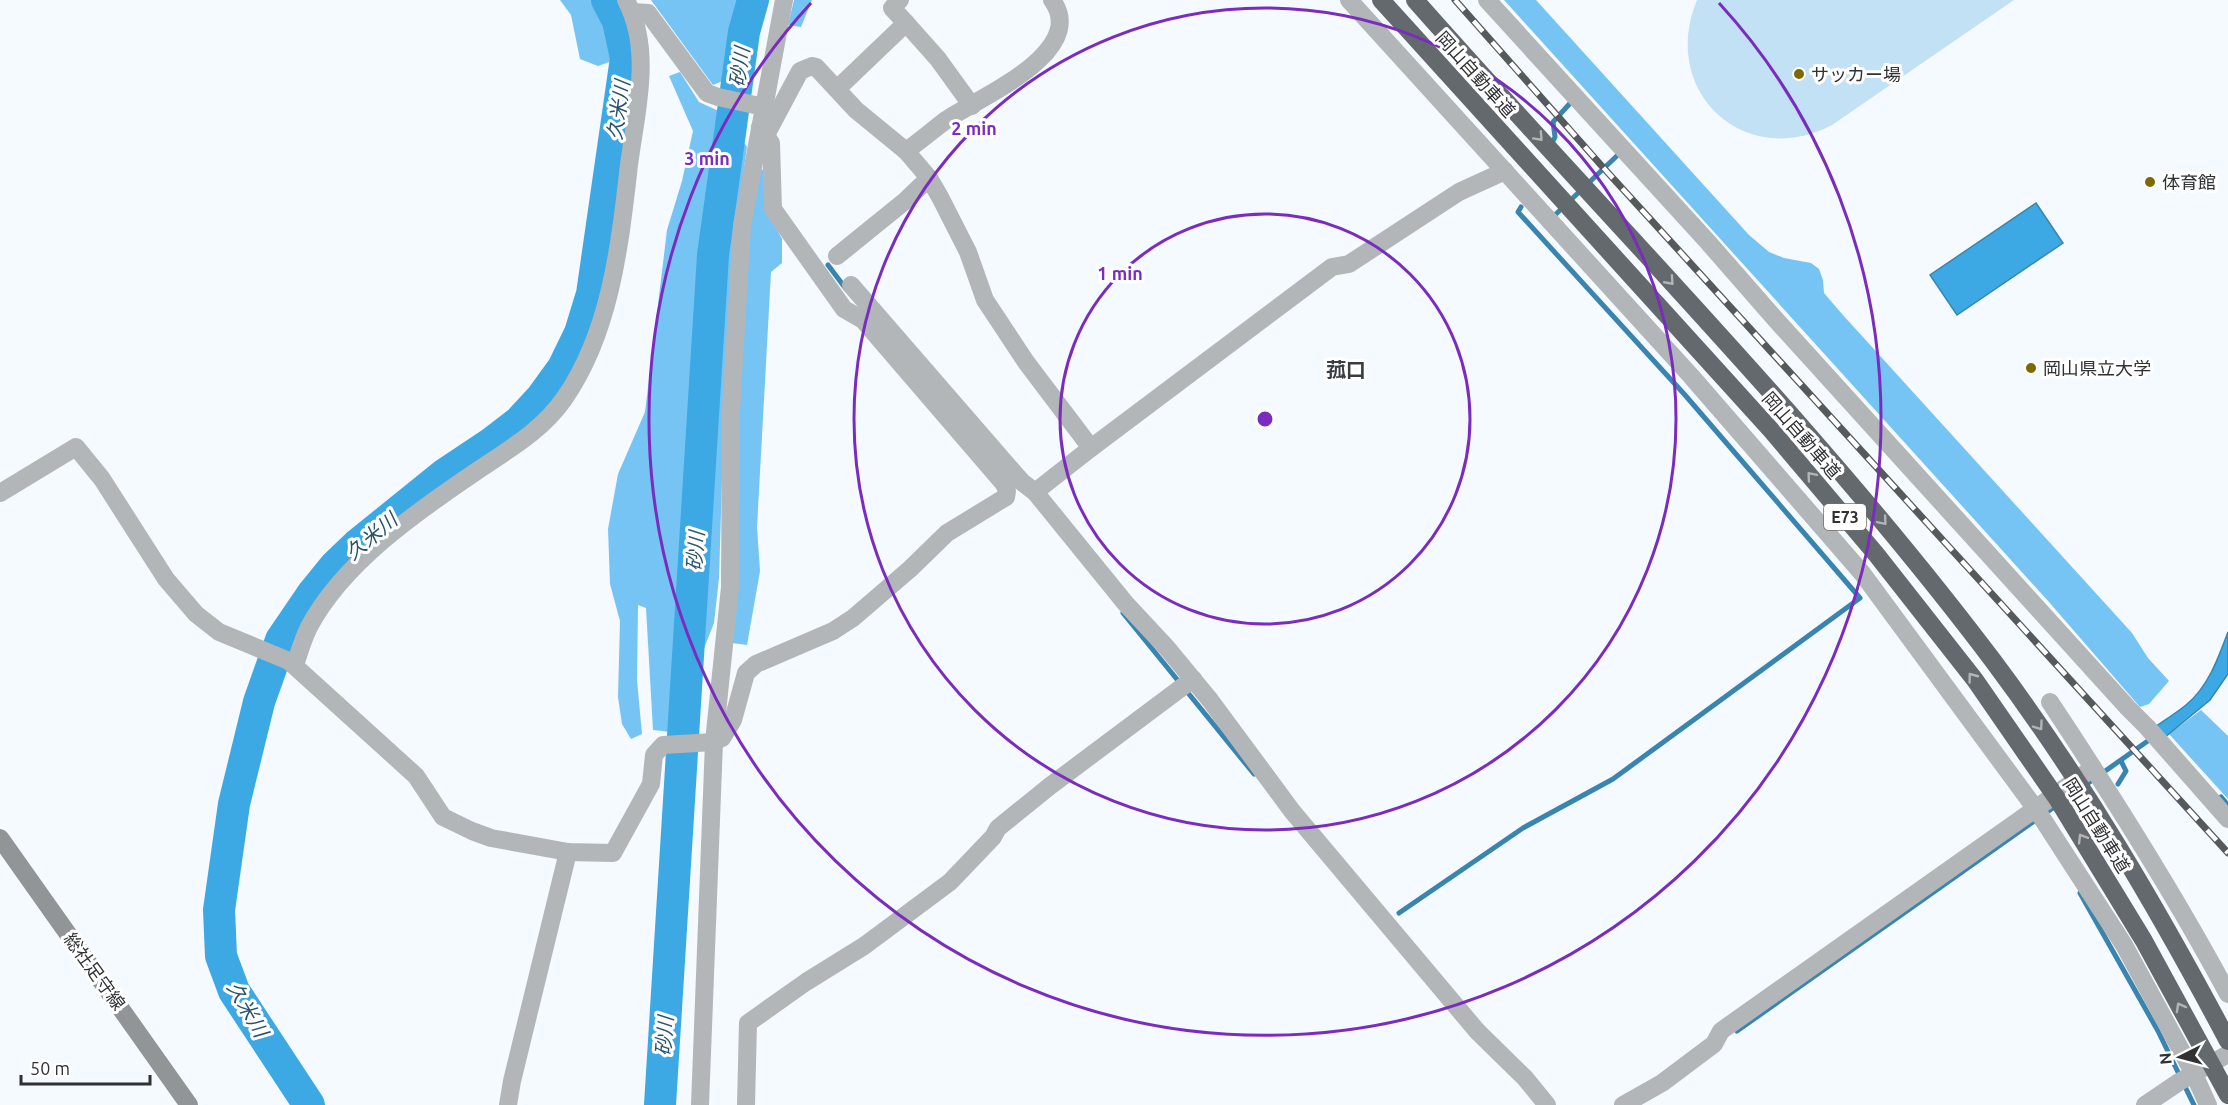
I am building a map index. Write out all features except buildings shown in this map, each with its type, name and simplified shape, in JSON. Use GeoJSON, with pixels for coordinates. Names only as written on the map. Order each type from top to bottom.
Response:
{"type":"FeatureCollection","features":[{"type":"Feature","properties":{"kind":"highway","name":"岡山自動車道"},"geometry":{"type":"LineString","coordinates":[[1381,0],[1771,430],[1876,554],[1968,671],[2058,800],[2144,940],[2228,1095]]}},
{"type":"Feature","properties":{"kind":"highway","name":"岡山自動車道"},"geometry":{"type":"LineString","coordinates":[[1414,0],[1790,411],[1896,537],[1980,645],[2080,784],[2167,927],[2228,1041]]}},
{"type":"Feature","properties":{"kind":"main road","name":"総社足守線"},"geometry":{"type":"LineString","coordinates":[[0,838],[189,1105]]}},
{"type":"Feature","properties":{"kind":"street"},"geometry":{"type":"LineString","coordinates":[[784,0],[760,106],[763,131],[771,143],[773,208],[844,309],[863,320],[1004,484],[1020,487]]}},
{"type":"Feature","properties":{"kind":"street"},"geometry":{"type":"LineString","coordinates":[[900,0],[892,8],[938,59],[972,106]]}},
{"type":"Feature","properties":{"kind":"street"},"geometry":{"type":"LineString","coordinates":[[906,151],[946,121],[1039,61],[1053,44],[1058,32],[1060,17],[1052,0]]}},
{"type":"Feature","properties":{"kind":"street"},"geometry":{"type":"LineString","coordinates":[[1349,0],[1691,376],[1862,573],[2040,816],[2124,945],[2186,1078],[2208,1105]]}},
{"type":"Feature","properties":{"kind":"street"},"geometry":{"type":"LineString","coordinates":[[1487,0],[2228,819]]}},
{"type":"Feature","properties":{"kind":"street"},"geometry":{"type":"LineString","coordinates":[[630,6],[648,13],[707,93],[718,98],[760,106]]}},
{"type":"Feature","properties":{"kind":"street"},"geometry":{"type":"LineString","coordinates":[[292,663],[308,628],[321,608],[373,549],[434,501],[539,428],[565,398],[579,374],[593,342],[608,295],[621,233],[641,67],[639,34],[630,6]]}},
{"type":"Feature","properties":{"kind":"street"},"geometry":{"type":"LineString","coordinates":[[837,89],[906,23]]}},
{"type":"Feature","properties":{"kind":"street"},"geometry":{"type":"LineString","coordinates":[[700,1105],[706,743],[730,587],[731,411],[742,226],[763,131],[800,71],[812,66],[816,67],[856,110],[906,151],[929,178],[969,252],[985,300],[1026,362],[1090,448]]}},
{"type":"Feature","properties":{"kind":"street"},"geometry":{"type":"LineString","coordinates":[[0,492],[76,447],[102,479],[166,579],[196,614],[219,632],[292,663],[416,776],[443,817],[491,838],[568,852],[613,853],[651,784],[654,755],[663,745],[706,743],[722,738],[733,720],[746,673],[756,663],[833,631],[853,618],[910,569],[947,533],[1020,487],[1090,448],[1332,267],[1349,264],[1459,192],[1505,171]]}},
{"type":"Feature","properties":{"kind":"street"},"geometry":{"type":"LineString","coordinates":[[837,256],[905,201],[929,178]]}},
{"type":"Feature","properties":{"kind":"street"},"geometry":{"type":"LineString","coordinates":[[851,285],[1020,487],[1161,641],[1186,684],[1292,812],[1477,1031],[1525,1078],[1547,1105]]}},
{"type":"Feature","properties":{"kind":"street"},"geometry":{"type":"LineString","coordinates":[[746,1105],[748,1023],[806,982],[864,946],[951,882],[993,837],[998,828],[1186,684]]}},
{"type":"Feature","properties":{"kind":"street"},"geometry":{"type":"LineString","coordinates":[[2050,702],[2098,775],[2199,940],[2228,994]]}},
{"type":"Feature","properties":{"kind":"street"},"geometry":{"type":"LineString","coordinates":[[1623,1105],[1662,1083],[1714,1044],[1721,1031],[2098,775]]}},
{"type":"Feature","properties":{"kind":"street"},"geometry":{"type":"LineString","coordinates":[[508,1105],[568,852]]}},
{"type":"Feature","properties":{"kind":"street"},"geometry":{"type":"LineString","coordinates":[[2145,1105],[2228,1054]]}},
{"type":"Feature","properties":{"kind":"shaded area"},"geometry":{"type":"Polygon","coordinates":[[[560,0],[601,0],[609,14],[612,29],[612,61],[598,66],[580,59],[571,15],[560,0]]]}},
{"type":"Feature","properties":{"kind":"shaded area"},"geometry":{"type":"Polygon","coordinates":[[[651,0],[744,0],[728,79],[713,85],[651,0]]]}},
{"type":"Feature","properties":{"kind":"shaded area"},"geometry":{"type":"Polygon","coordinates":[[[794,0],[812,0],[801,27],[788,25],[794,0]]]}},
{"type":"Feature","properties":{"kind":"shaded area"},"geometry":{"type":"Polygon","coordinates":[[[1504,0],[1536,0],[1749,235],[1769,252],[1784,258],[1811,263],[1819,269],[1824,293],[2132,633],[2148,658],[2169,681],[2149,704],[2140,707],[2049,602],[1504,0]]]}},
{"type":"Feature","properties":{"kind":"shaded area","name":"サッカー場"},"geometry":{"type":"Polygon","coordinates":[[[1697,0],[2014,0],[1832,125],[1799,137],[1768,138],[1741,130],[1717,114],[1700,92],[1690,64],[1688,33],[1697,0]]]}},
{"type":"Feature","properties":{"kind":"shaded area"},"geometry":{"type":"Polygon","coordinates":[[[680,72],[699,102],[723,113],[747,147],[734,236],[724,414],[719,578],[714,623],[671,732],[653,730],[646,608],[638,605],[637,680],[642,734],[631,739],[622,724],[618,697],[620,621],[610,584],[608,529],[618,474],[645,412],[667,230],[682,181],[693,131],[669,76],[680,72]]]}},
{"type":"Feature","properties":{"kind":"shaded area"},"geometry":{"type":"Polygon","coordinates":[[[758,166],[765,172],[770,215],[782,239],[782,263],[771,272],[757,527],[760,571],[747,645],[732,643],[737,410],[749,222],[758,166]]]}},
{"type":"Feature","properties":{"kind":"shaded area"},"geometry":{"type":"Polygon","coordinates":[[[2036,203],[2063,243],[1957,315],[1930,275],[2036,203]]]}},
{"type":"Feature","properties":{"kind":"shaded area"},"geometry":{"type":"Polygon","coordinates":[[[2228,632],[2228,674],[2210,700],[2164,738],[2155,727],[2194,698],[2216,662],[2228,632]]]}},
{"type":"Feature","properties":{"kind":"shaded area"},"geometry":{"type":"Polygon","coordinates":[[[2201,710],[2228,736],[2228,799],[2169,734],[2201,710]]]}},
{"type":"Feature","properties":{"kind":"waterway","name":"久米川"},"geometry":{"type":"LineString","coordinates":[[309,1105],[234,991],[221,956],[219,910],[234,804],[259,702],[281,640],[313,593],[335,566],[357,545],[445,474],[519,422],[542,397],[563,368],[580,333],[592,294],[626,58],[618,21],[607,0]]}},
{"type":"Feature","properties":{"kind":"waterway","name":"砂川"},"geometry":{"type":"LineString","coordinates":[[660,1105],[713,255],[744,32],[753,0]]}},
{"type":"Feature","properties":{"kind":"waterway"},"geometry":{"type":"LineString","coordinates":[[1551,145],[1555,137],[1553,122],[1573,100]]}},
{"type":"Feature","properties":{"kind":"waterway"},"geometry":{"type":"LineString","coordinates":[[1556,214],[1622,151]]}},
{"type":"Feature","properties":{"kind":"waterway"},"geometry":{"type":"LineString","coordinates":[[1399,913],[1523,828],[1613,779],[1860,598],[1685,395],[1518,212],[1521,207]]}},
{"type":"Feature","properties":{"kind":"waterway"},"geometry":{"type":"LineString","coordinates":[[828,265],[846,289]]}},
{"type":"Feature","properties":{"kind":"waterway"},"geometry":{"type":"LineString","coordinates":[[1123,613],[1254,774]]}},
{"type":"Feature","properties":{"kind":"waterway"},"geometry":{"type":"LineString","coordinates":[[1737,1031],[2152,738]]}},
{"type":"Feature","properties":{"kind":"waterway"},"geometry":{"type":"LineString","coordinates":[[2118,784],[2126,771],[2121,761]]}},
{"type":"Feature","properties":{"kind":"waterway"},"geometry":{"type":"LineString","coordinates":[[2221,797],[2228,805]]}},
{"type":"Feature","properties":{"kind":"waterway"},"geometry":{"type":"LineString","coordinates":[[2080,893],[2158,1031],[2194,1105]]}},
{"type":"Feature","properties":{"kind":"railway"},"geometry":{"type":"LineString","coordinates":[[1455,0],[1600,164],[2228,853]]}},
{"type":"Feature","properties":{"kind":"place","name":"サッカー場"},"geometry":{"type":"Point","coordinates":[1799,74]}},
{"type":"Feature","properties":{"kind":"place","name":"体育館"},"geometry":{"type":"Point","coordinates":[2150,182]}},
{"type":"Feature","properties":{"kind":"place","name":"岡山県立大学"},"geometry":{"type":"Point","coordinates":[2031,368]}},
{"type":"Feature","properties":{"kind":"district","name":"菰口"},"geometry":{"type":"Point","coordinates":[1346,369]}}]}
